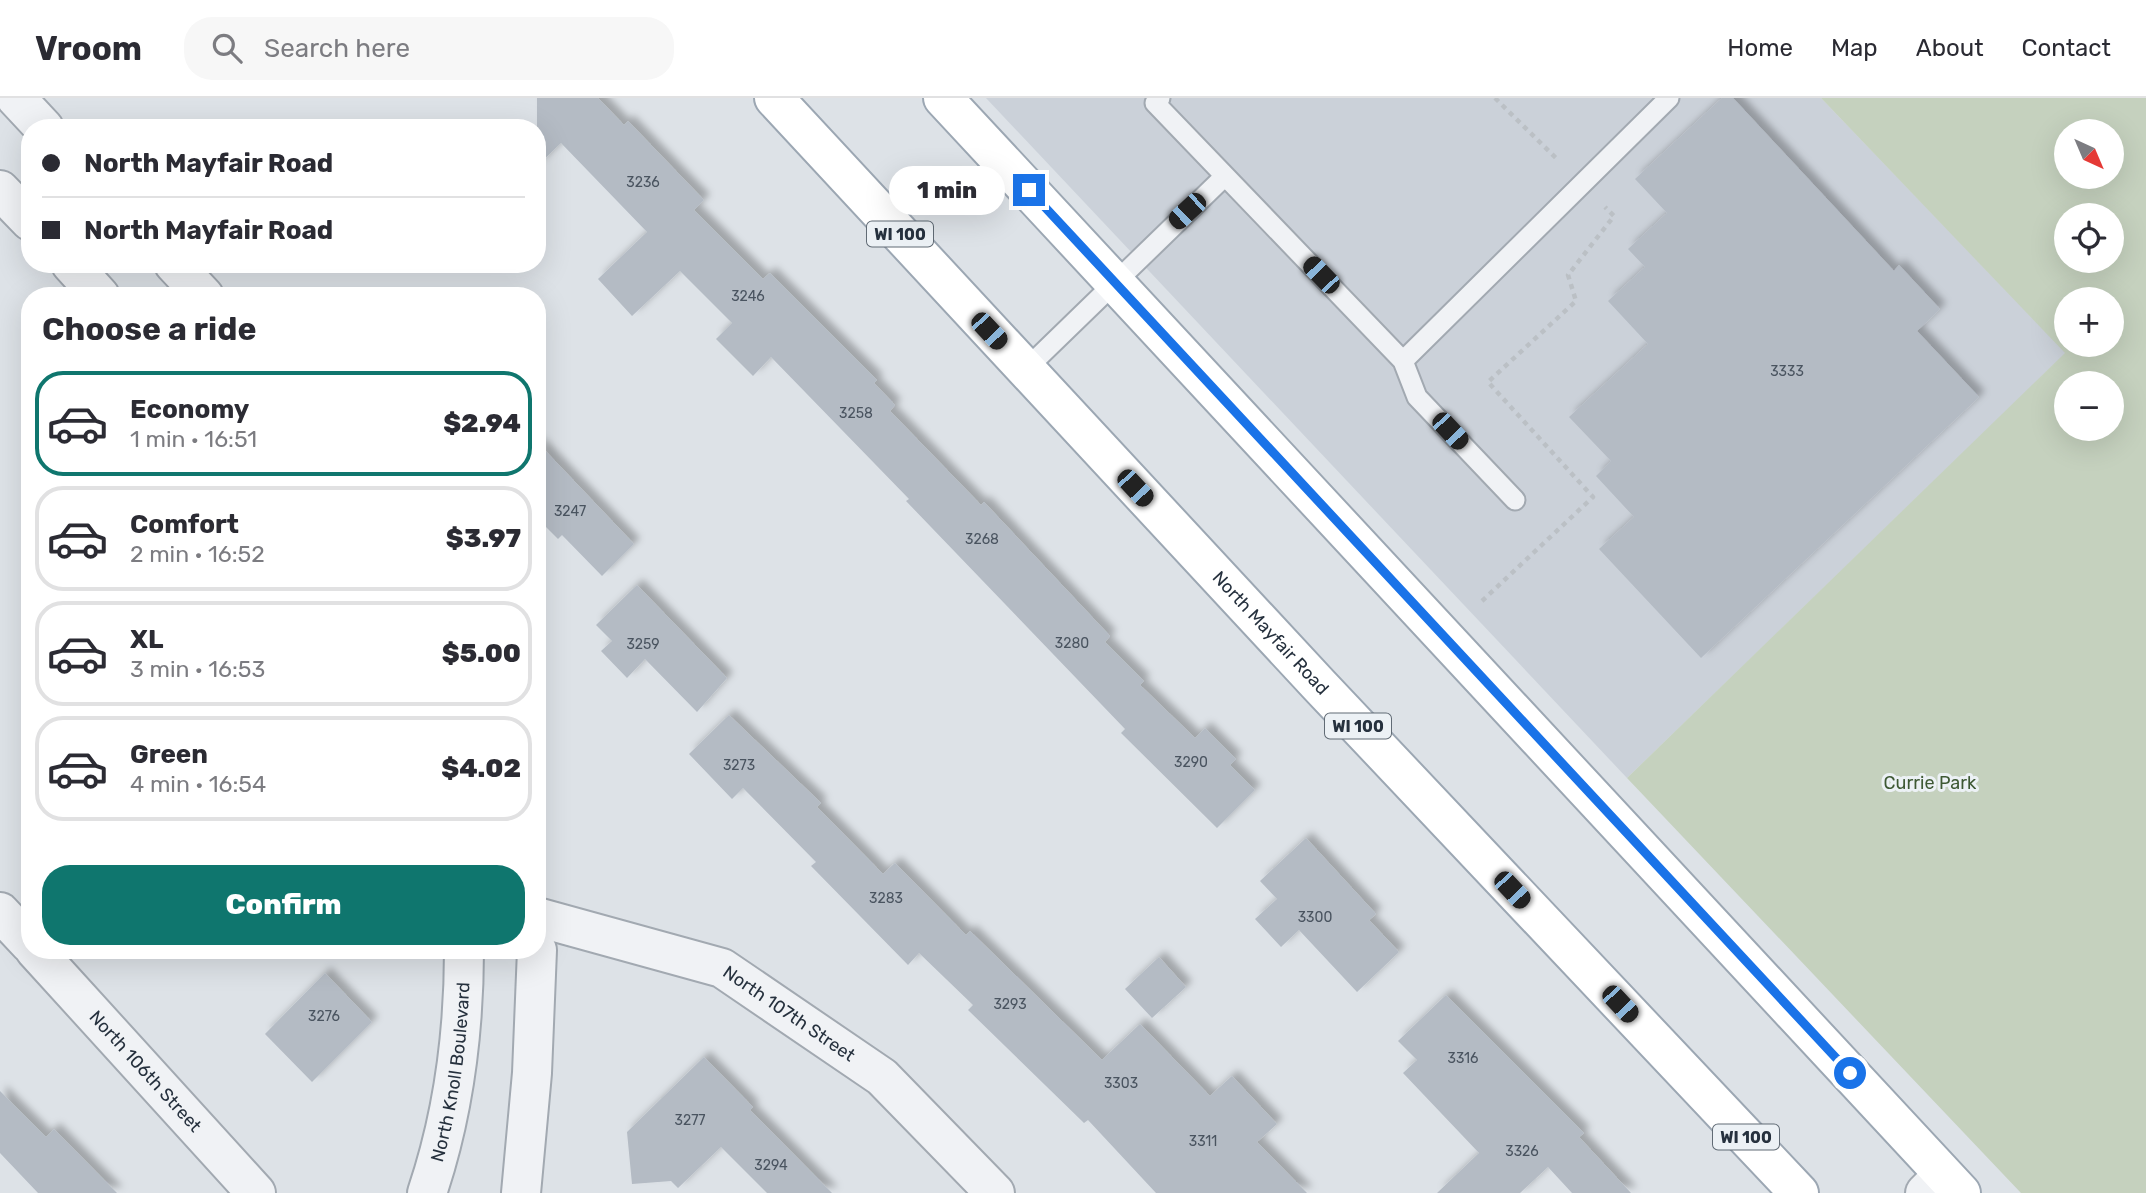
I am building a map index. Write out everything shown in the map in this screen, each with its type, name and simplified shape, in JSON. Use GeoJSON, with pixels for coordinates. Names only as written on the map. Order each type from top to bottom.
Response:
{"type":"FeatureCollection","features":[{"type":"Feature","properties":{"kind":"main road","name":"North Mayfair Road"},"geometry":{"type":"LineString","coordinates":[[774,98],[1025,370],[1798,1193]]}},
{"type":"Feature","properties":{"kind":"main road"},"geometry":{"type":"LineString","coordinates":[[943,98],[1115,282],[1943,1187]]}},
{"type":"Feature","properties":{"kind":"street"},"geometry":{"type":"LineString","coordinates":[[16,98],[36,119]]}},
{"type":"Feature","properties":{"kind":"street"},"geometry":{"type":"LineString","coordinates":[[0,190],[21,212]]}},
{"type":"Feature","properties":{"kind":"street"},"geometry":{"type":"LineString","coordinates":[[79,273],[92,287]]}},
{"type":"Feature","properties":{"kind":"street"},"geometry":{"type":"LineString","coordinates":[[182,273],[196,287]]}},
{"type":"Feature","properties":{"kind":"street"},"geometry":{"type":"LineString","coordinates":[[0,912],[21,934]]}},
{"type":"Feature","properties":{"kind":"street","name":"North 107th Street"},"geometry":{"type":"LineString","coordinates":[[546,919],[722,968],[882,1077],[995,1193]]}},
{"type":"Feature","properties":{"kind":"street","name":"North 106th Street"},"geometry":{"type":"LineString","coordinates":[[43,959],[256,1193]]}},
{"type":"Feature","properties":{"kind":"street","name":"North Knoll Boulevard"},"geometry":{"type":"LineString","coordinates":[[427,1193],[453,1088],[464,1002],[464,959]]}},
{"type":"Feature","properties":{"kind":"street"},"geometry":{"type":"LineString","coordinates":[[521,1193],[532,1073],[537,959]]}},
{"type":"Feature","properties":{"kind":"lane"},"geometry":{"type":"LineString","coordinates":[[1160,98],[1155,103],[1403,361],[1417,397],[1515,500]]}},
{"type":"Feature","properties":{"kind":"lane"},"geometry":{"type":"LineString","coordinates":[[1403,361],[1669,98]]}},
{"type":"Feature","properties":{"kind":"lane"},"geometry":{"type":"LineString","coordinates":[[1025,370],[1225,176]]}},
{"type":"Feature","properties":{"kind":"path"},"geometry":{"type":"LineString","coordinates":[[1482,601],[1593,497],[1488,382],[1576,301],[1567,275],[1614,216],[1494,98]]}},
{"type":"Feature","properties":{"kind":"shaded area"},"geometry":{"type":"Polygon","coordinates":[[[986,98],[1821,98],[2054,341],[2054,357],[2062,357],[1627,778],[986,98]]]}},
{"type":"Feature","properties":{"kind":"green space","name":"Currie Park"},"geometry":{"type":"Polygon","coordinates":[[[1821,98],[2146,98],[2146,1193],[2021,1193],[1627,778],[2061,357],[2124,357],[2124,287],[2054,287],[2054,342],[1821,98]]]}},
{"type":"Feature","properties":{"kind":"building"},"geometry":{"type":"Polygon","coordinates":[[[537,98],[598,98],[624,125],[628,121],[704,200],[694,210],[763,279],[770,273],[877,380],[874,383],[895,405],[890,411],[981,505],[984,502],[1110,636],[1105,642],[1144,681],[1140,685],[1195,738],[1205,728],[1236,759],[1230,765],[1255,790],[1217,828],[1121,733],[1125,729],[771,357],[753,376],[716,339],[732,323],[680,271],[632,316],[598,279],[647,232],[561,143],[546,157],[546,119],[537,119],[537,98]]]}},
{"type":"Feature","properties":{"kind":"building"},"geometry":{"type":"Polygon","coordinates":[[[1722,98],[1733,98],[1894,271],[1899,265],[1940,309],[1917,331],[1979,397],[1701,658],[1599,549],[1634,517],[1596,476],[1611,461],[1569,417],[1648,344],[1608,301],[1645,267],[1628,249],[1667,213],[1635,179],[1722,98]]]}},
{"type":"Feature","properties":{"kind":"building"},"geometry":{"type":"Polygon","coordinates":[[[546,451],[634,544],[602,576],[562,535],[558,539],[546,527],[546,451]]]}},
{"type":"Feature","properties":{"kind":"building"},"geometry":{"type":"Polygon","coordinates":[[[637,585],[727,678],[697,712],[645,659],[627,678],[601,651],[612,641],[596,625],[637,585]]]}},
{"type":"Feature","properties":{"kind":"building"},"geometry":{"type":"Polygon","coordinates":[[[729,715],[821,803],[817,807],[883,874],[895,863],[966,935],[970,931],[1102,1060],[1140,1024],[1210,1096],[1232,1076],[1277,1124],[1257,1142],[1307,1193],[1156,1193],[1088,1120],[1084,1123],[968,1010],[973,1005],[919,953],[908,965],[811,866],[816,862],[743,788],[732,799],[689,754],[729,715]]]}},
{"type":"Feature","properties":{"kind":"building"},"geometry":{"type":"Polygon","coordinates":[[[1306,838],[1376,914],[1369,920],[1399,952],[1357,992],[1299,930],[1281,947],[1255,919],[1277,899],[1260,881],[1306,838]]]}},
{"type":"Feature","properties":{"kind":"building"},"geometry":{"type":"Polygon","coordinates":[[[1159,957],[1186,987],[1152,1018],[1125,989],[1159,957]]]}},
{"type":"Feature","properties":{"kind":"building"},"geometry":{"type":"Polygon","coordinates":[[[325,973],[372,1022],[312,1082],[265,1034],[325,973]]]}},
{"type":"Feature","properties":{"kind":"building"},"geometry":{"type":"Polygon","coordinates":[[[1446,995],[1584,1133],[1579,1137],[1631,1193],[1572,1193],[1548,1167],[1520,1193],[1437,1193],[1479,1153],[1403,1073],[1417,1060],[1398,1041],[1446,995]]]}},
{"type":"Feature","properties":{"kind":"building"},"geometry":{"type":"Polygon","coordinates":[[[704,1057],[753,1107],[750,1110],[832,1193],[767,1193],[721,1147],[678,1188],[671,1181],[632,1184],[627,1132],[704,1057]]]}},
{"type":"Feature","properties":{"kind":"building"},"geometry":{"type":"Polygon","coordinates":[[[0,1091],[46,1137],[54,1129],[117,1193],[38,1193],[0,1153],[0,1091]]]}},
{"type":"Feature","properties":{"kind":"route"},"geometry":{"type":"LineString","coordinates":[[1029,190],[1850,1073]]}}]}
